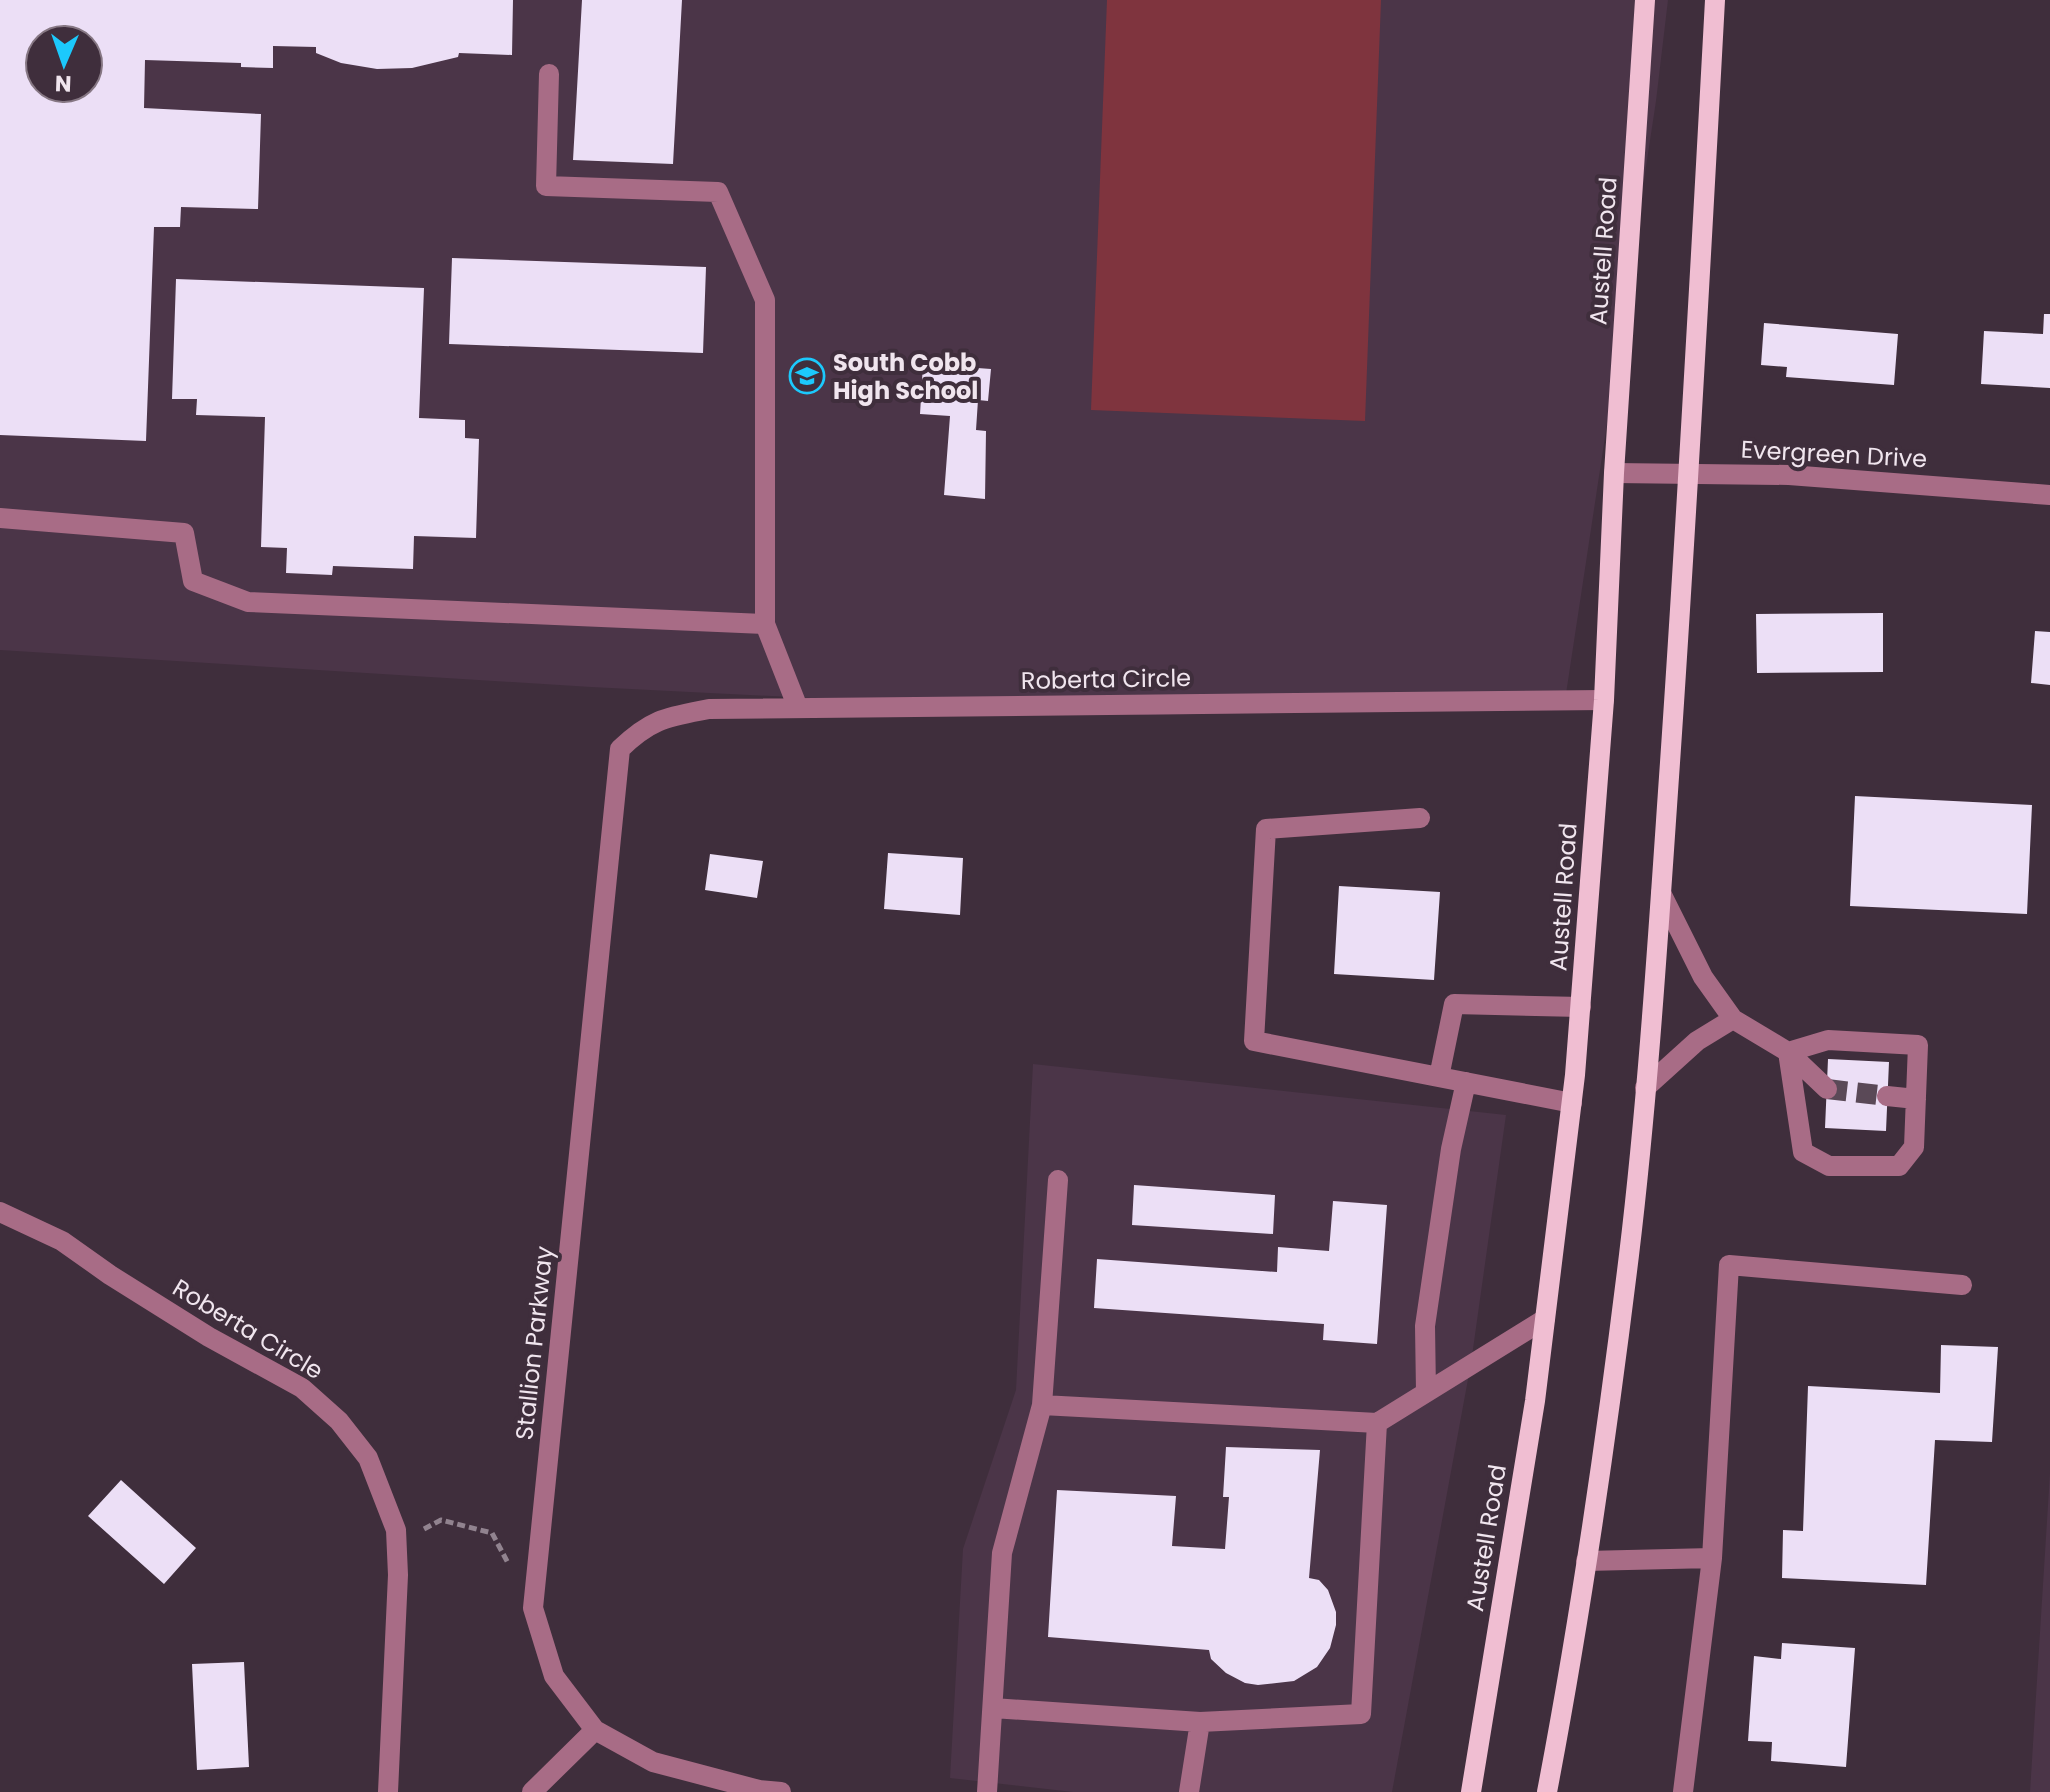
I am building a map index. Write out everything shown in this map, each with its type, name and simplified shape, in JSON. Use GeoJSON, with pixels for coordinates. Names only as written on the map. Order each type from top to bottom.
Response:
{"type":"FeatureCollection","features":[{"type":"Feature","properties":{"kind":"main road","name":"Austell Road"},"geometry":{"type":"LineString","coordinates":[[1471,1792],[1535,1401],[1572,1103],[1604,700],[1614,473],[1645,0]]}},
{"type":"Feature","properties":{"kind":"main road"},"geometry":{"type":"LineString","coordinates":[[1547,1792],[1586,1561],[1629,1253],[1645,1088],[1689,474],[1715,0]]}},
{"type":"Feature","properties":{"kind":"street"},"geometry":{"type":"LineString","coordinates":[[549,74],[546,186],[718,192],[765,300],[765,624],[798,708]]}},
{"type":"Feature","properties":{"kind":"street","name":"Evergreen Drive"},"geometry":{"type":"LineString","coordinates":[[1614,473],[1789,475],[2050,495]]}},
{"type":"Feature","properties":{"kind":"street"},"geometry":{"type":"LineString","coordinates":[[0,518],[184,533],[193,581],[248,602],[765,624]]}},
{"type":"Feature","properties":{"kind":"street","name":"Roberta Circle"},"geometry":{"type":"LineString","coordinates":[[620,749],[639,731],[663,717],[709,709],[1604,700]]}},
{"type":"Feature","properties":{"kind":"street","name":"Stallion Parkway"},"geometry":{"type":"LineString","coordinates":[[620,749],[533,1608],[554,1676],[595,1730],[694,1782],[781,1792]]}},
{"type":"Feature","properties":{"kind":"street"},"geometry":{"type":"LineString","coordinates":[[1420,818],[1266,829],[1254,1041],[1572,1103]]}},
{"type":"Feature","properties":{"kind":"street"},"geometry":{"type":"LineString","coordinates":[[1661,893],[1703,977],[1733,1019],[1788,1052],[1827,1089]]}},
{"type":"Feature","properties":{"kind":"street"},"geometry":{"type":"LineString","coordinates":[[1439,1077],[1454,1004],[1581,1007]]}},
{"type":"Feature","properties":{"kind":"street"},"geometry":{"type":"LineString","coordinates":[[1645,1088],[1697,1041],[1733,1019]]}},
{"type":"Feature","properties":{"kind":"street"},"geometry":{"type":"LineString","coordinates":[[1828,1040],[1918,1045],[1914,1147],[1899,1166],[1829,1166],[1803,1152],[1788,1052],[1828,1040]]}},
{"type":"Feature","properties":{"kind":"street"},"geometry":{"type":"LineString","coordinates":[[1426,1392],[1425,1326],[1451,1149],[1466,1082]]}},
{"type":"Feature","properties":{"kind":"street"},"geometry":{"type":"LineString","coordinates":[[1887,1096],[1916,1099]]}},
{"type":"Feature","properties":{"kind":"street"},"geometry":{"type":"LineString","coordinates":[[987,1792],[1002,1553],[1042,1405],[1058,1180]]}},
{"type":"Feature","properties":{"kind":"street","name":"Roberta Circle"},"geometry":{"type":"LineString","coordinates":[[0,1212],[62,1241],[209,1337],[302,1388],[339,1421],[368,1458],[396,1530],[398,1575],[388,1792]]}},
{"type":"Feature","properties":{"kind":"street"},"geometry":{"type":"LineString","coordinates":[[1683,1792],[1712,1558],[1729,1265],[1962,1285]]}},
{"type":"Feature","properties":{"kind":"street"},"geometry":{"type":"LineString","coordinates":[[1042,1405],[1377,1423],[1545,1319]]}},
{"type":"Feature","properties":{"kind":"street"},"geometry":{"type":"LineString","coordinates":[[993,1708],[1200,1722],[1361,1714],[1377,1423]]}},
{"type":"Feature","properties":{"kind":"street"},"geometry":{"type":"LineString","coordinates":[[1586,1561],[1712,1558]]}},
{"type":"Feature","properties":{"kind":"street"},"geometry":{"type":"LineString","coordinates":[[1189,1792],[1200,1722]]}},
{"type":"Feature","properties":{"kind":"street"},"geometry":{"type":"LineString","coordinates":[[532,1792],[595,1730]]}},
{"type":"Feature","properties":{"kind":"path"},"geometry":{"type":"LineString","coordinates":[[396,1552],[427,1526],[441,1520],[467,1525],[492,1533],[510,1567],[536,1587]]}},
{"type":"Feature","properties":{"kind":"shaded area","name":"South Cobb High School"},"geometry":{"type":"Polygon","coordinates":[[[0,0],[1668,0],[1656,101],[1564,707],[1148,715],[591,687],[0,650],[0,0]]]}},
{"type":"Feature","properties":{"kind":"shaded area"},"geometry":{"type":"Polygon","coordinates":[[[1107,0],[1381,0],[1365,421],[1091,410],[1107,0]]]}},
{"type":"Feature","properties":{"kind":"shaded area"},"geometry":{"type":"Polygon","coordinates":[[[1033,1064],[1506,1115],[1471,1363],[1392,1792],[1073,1792],[950,1778],[963,1549],[1016,1390],[1033,1064]]]}},
{"type":"Feature","properties":{"kind":"shaded area"},"geometry":{"type":"Polygon","coordinates":[[[2050,1473],[2050,1792],[2030,1792],[2050,1473]]]}},
{"type":"Feature","properties":{"kind":"building"},"geometry":{"type":"Polygon","coordinates":[[[0,0],[513,0],[512,55],[459,53],[458,57],[412,68],[377,69],[341,63],[316,53],[316,47],[273,46],[273,68],[241,67],[241,63],[145,60],[144,108],[261,114],[258,209],[181,207],[180,227],[154,227],[146,441],[0,435],[0,0]]]}},
{"type":"Feature","properties":{"kind":"building"},"geometry":{"type":"Polygon","coordinates":[[[582,0],[682,0],[673,164],[573,160],[582,0]]]}},
{"type":"Feature","properties":{"kind":"building"},"geometry":{"type":"Polygon","coordinates":[[[452,258],[706,267],[703,353],[449,344],[452,258]]]}},
{"type":"Feature","properties":{"kind":"building"},"geometry":{"type":"Polygon","coordinates":[[[176,279],[424,288],[419,418],[465,420],[465,438],[479,439],[476,538],[414,536],[413,569],[333,566],[332,575],[286,573],[287,548],[261,547],[265,417],[196,415],[197,399],[172,399],[176,279]]]}},
{"type":"Feature","properties":{"kind":"building"},"geometry":{"type":"Polygon","coordinates":[[[2044,314],[2050,314],[2050,388],[1981,384],[1984,331],[2043,334],[2044,314]]]}},
{"type":"Feature","properties":{"kind":"building"},"geometry":{"type":"Polygon","coordinates":[[[1764,323],[1898,334],[1894,385],[1786,377],[1787,367],[1761,365],[1764,323]]]}},
{"type":"Feature","properties":{"kind":"building"},"geometry":{"type":"Polygon","coordinates":[[[923,364],[991,369],[988,401],[978,400],[976,430],[986,431],[985,499],[944,495],[950,416],[920,414],[923,364]]]}},
{"type":"Feature","properties":{"kind":"building"},"geometry":{"type":"Polygon","coordinates":[[[1883,613],[1883,672],[1757,673],[1756,614],[1883,613]]]}},
{"type":"Feature","properties":{"kind":"building"},"geometry":{"type":"Polygon","coordinates":[[[2035,631],[2050,632],[2050,685],[2031,683],[2035,631]]]}},
{"type":"Feature","properties":{"kind":"building"},"geometry":{"type":"Polygon","coordinates":[[[1855,796],[2032,805],[2027,914],[1850,906],[1855,796]]]}},
{"type":"Feature","properties":{"kind":"building"},"geometry":{"type":"Polygon","coordinates":[[[888,853],[963,858],[960,915],[884,909],[888,853]]]}},
{"type":"Feature","properties":{"kind":"building"},"geometry":{"type":"Polygon","coordinates":[[[710,854],[763,861],[757,898],[705,890],[710,854]]]}},
{"type":"Feature","properties":{"kind":"building"},"geometry":{"type":"Polygon","coordinates":[[[1339,886],[1440,892],[1434,980],[1334,974],[1339,886]]]}},
{"type":"Feature","properties":{"kind":"building"},"geometry":{"type":"Polygon","coordinates":[[[1828,1059],[1889,1062],[1886,1131],[1825,1128],[1828,1059]]]}},
{"type":"Feature","properties":{"kind":"building"},"geometry":{"type":"Polygon","coordinates":[[[1134,1185],[1275,1195],[1273,1234],[1132,1225],[1134,1185]]]}},
{"type":"Feature","properties":{"kind":"building"},"geometry":{"type":"Polygon","coordinates":[[[1333,1201],[1387,1205],[1377,1344],[1323,1340],[1324,1324],[1094,1308],[1097,1259],[1277,1272],[1278,1247],[1329,1251],[1333,1201]]]}},
{"type":"Feature","properties":{"kind":"building"},"geometry":{"type":"Polygon","coordinates":[[[1941,1345],[1998,1347],[1992,1442],[1935,1440],[1926,1585],[1782,1578],[1783,1530],[1803,1531],[1808,1386],[1940,1393],[1941,1345]]]}},
{"type":"Feature","properties":{"kind":"building"},"geometry":{"type":"Polygon","coordinates":[[[1226,1447],[1320,1450],[1309,1578],[1319,1580],[1328,1590],[1336,1612],[1336,1625],[1330,1648],[1317,1667],[1294,1681],[1258,1685],[1245,1683],[1226,1673],[1211,1659],[1209,1650],[1048,1637],[1057,1490],[1176,1496],[1172,1546],[1225,1549],[1229,1497],[1223,1497],[1226,1447]]]}},
{"type":"Feature","properties":{"kind":"building"},"geometry":{"type":"Polygon","coordinates":[[[121,1480],[196,1548],[164,1584],[88,1516],[121,1480]]]}},
{"type":"Feature","properties":{"kind":"building"},"geometry":{"type":"Polygon","coordinates":[[[1782,1643],[1855,1648],[1846,1767],[1771,1761],[1772,1742],[1748,1741],[1754,1656],[1781,1659],[1782,1643]]]}},
{"type":"Feature","properties":{"kind":"building"},"geometry":{"type":"Polygon","coordinates":[[[244,1662],[249,1767],[197,1770],[192,1664],[244,1662]]]}},
{"type":"Feature","properties":{"kind":"tunnel"},"geometry":{"type":"LineString","coordinates":[[1827,1089],[1887,1096]]}},
{"type":"Feature","properties":{"kind":"place","name":"South Cobb High School"},"geometry":{"type":"Point","coordinates":[807,376]}}]}
